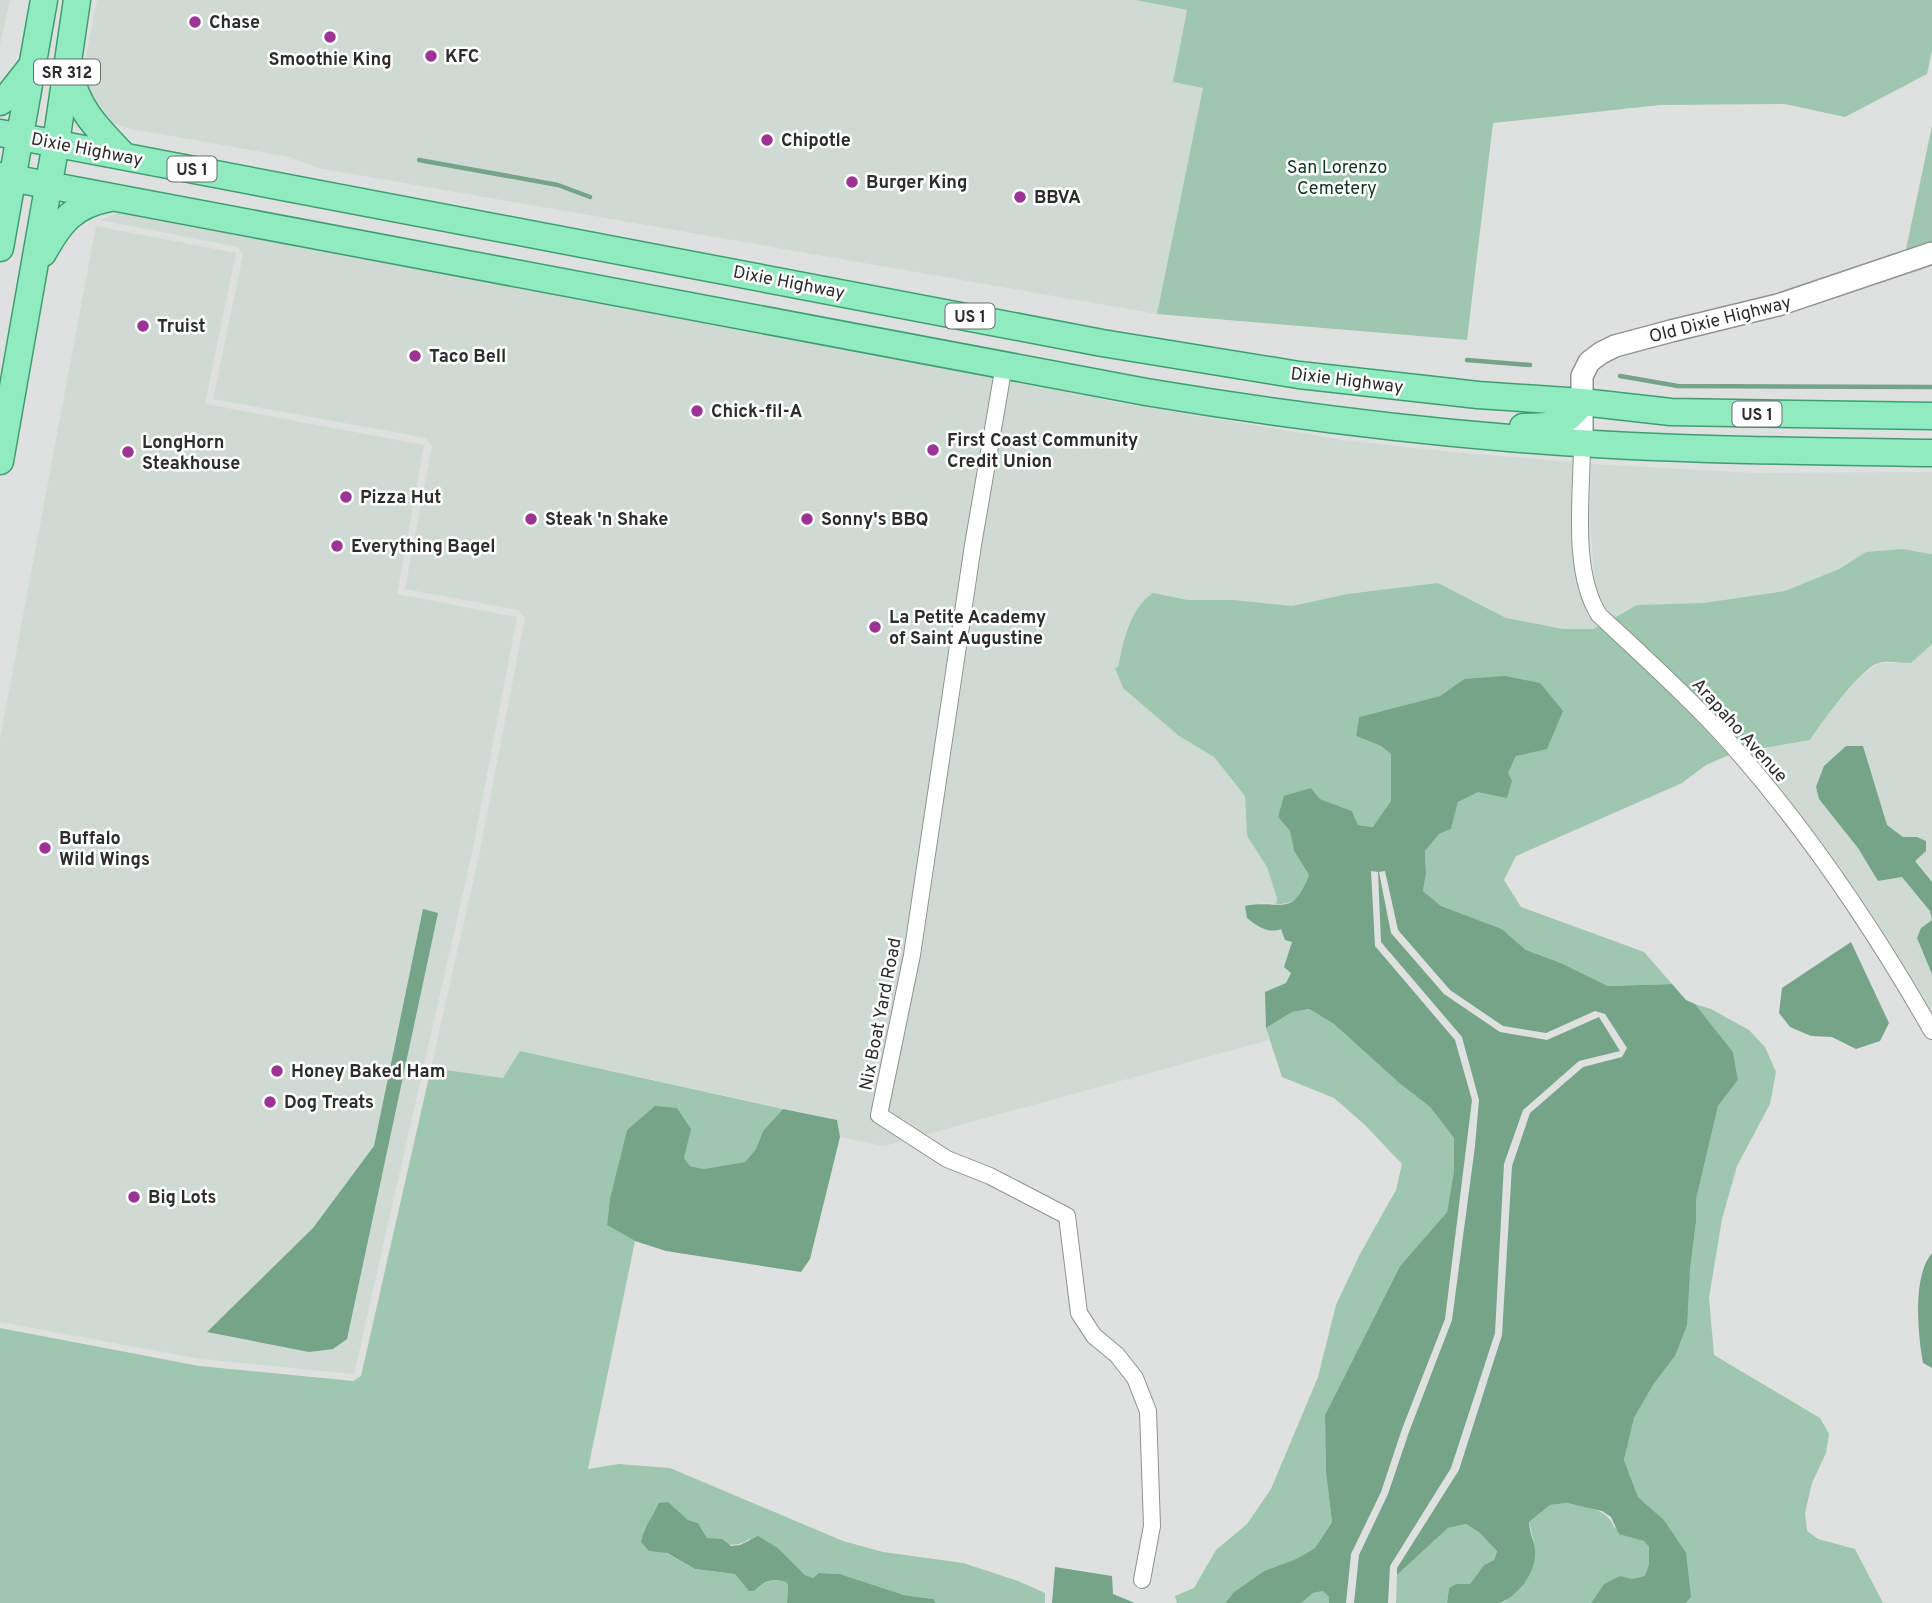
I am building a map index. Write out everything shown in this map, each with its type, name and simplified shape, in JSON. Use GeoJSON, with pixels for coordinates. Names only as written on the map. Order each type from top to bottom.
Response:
{"type":"FeatureCollection","features":[{"type":"Feature","properties":{"kind":"main road","name":"SR 312"},"geometry":{"type":"LineString","coordinates":[[0,244],[10,135],[33,65],[44,0]]}},
{"type":"Feature","properties":{"kind":"main road","name":"SR 312"},"geometry":{"type":"LineString","coordinates":[[0,461],[56,143],[78,0]]}},
{"type":"Feature","properties":{"kind":"main road"},"geometry":{"type":"LineString","coordinates":[[69,57],[75,94],[84,112],[124,156]]}},
{"type":"Feature","properties":{"kind":"main road"},"geometry":{"type":"LineString","coordinates":[[0,102],[33,65]]}},
{"type":"Feature","properties":{"kind":"main road","name":"Dixie Highway"},"geometry":{"type":"LineString","coordinates":[[10,135],[1102,343],[1248,367],[1401,387],[1582,402]]}},
{"type":"Feature","properties":{"kind":"main road","name":"US 1"},"geometry":{"type":"LineString","coordinates":[[7,178],[1220,404],[1326,419],[1582,443],[1737,450],[1932,453]]}},
{"type":"Feature","properties":{"kind":"main road"},"geometry":{"type":"LineString","coordinates":[[33,273],[63,220],[79,208],[97,200],[116,197]]}},
{"type":"Feature","properties":{"kind":"main road"},"geometry":{"type":"LineString","coordinates":[[702,308],[727,301],[980,347],[988,345],[1002,333]]}},
{"type":"Feature","properties":{"kind":"main road"},"geometry":{"type":"LineString","coordinates":[[970,316],[1002,333],[1006,346],[1004,365]]}},
{"type":"Feature","properties":{"kind":"main road"},"geometry":{"type":"LineString","coordinates":[[1004,365],[1024,349],[1046,346],[1196,369],[1248,367]]}},
{"type":"Feature","properties":{"kind":"main road"},"geometry":{"type":"LineString","coordinates":[[1103,383],[1123,378],[1136,379],[1371,413],[1519,426],[1555,425],[1572,416],[1582,402]]}},
{"type":"Feature","properties":{"kind":"main road","name":"US 1"},"geometry":{"type":"LineString","coordinates":[[1582,402],[1671,412],[1932,416]]}},
{"type":"Feature","properties":{"kind":"main road"},"geometry":{"type":"LineString","coordinates":[[1899,452],[1932,462]]}},
{"type":"Feature","properties":{"kind":"street","name":"Old Dixie Highway"},"geometry":{"type":"LineString","coordinates":[[1582,443],[1582,376],[1589,362],[1615,346],[1778,305],[1932,253]]}},
{"type":"Feature","properties":{"kind":"street","name":"Nix Boat Yard Road"},"geometry":{"type":"LineString","coordinates":[[1004,365],[973,545],[912,955],[879,1115],[947,1159],[990,1176],[1067,1216],[1079,1313],[1094,1336],[1117,1355],[1135,1378],[1148,1411],[1152,1526],[1142,1580]]}},
{"type":"Feature","properties":{"kind":"street","name":"Arapaho Avenue"},"geometry":{"type":"LineString","coordinates":[[1582,443],[1583,556],[1586,588],[1591,602],[1599,615],[1699,710],[1765,785],[1843,888],[1932,1031]]}},
{"type":"Feature","properties":{"kind":"shaded area"},"geometry":{"type":"Polygon","coordinates":[[[0,0],[10,0],[0,45],[0,0]]]}},
{"type":"Feature","properties":{"kind":"shaded area"},"geometry":{"type":"Polygon","coordinates":[[[97,0],[1136,0],[1187,10],[1173,82],[1203,88],[1157,314],[318,168],[290,157],[127,128],[108,121],[90,106],[83,71],[97,0]]]}},
{"type":"Feature","properties":{"kind":"shaded area"},"geometry":{"type":"Polygon","coordinates":[[[118,213],[993,378],[964,544],[904,953],[870,1113],[874,1122],[904,1141],[884,1146],[840,1137],[837,1120],[521,1051],[503,1078],[431,1068],[479,855],[525,618],[518,610],[405,589],[432,446],[426,438],[213,399],[243,255],[238,247],[100,220],[118,213]]]}},
{"type":"Feature","properties":{"kind":"shaded area"},"geometry":{"type":"Polygon","coordinates":[[[96,226],[236,253],[205,404],[424,445],[397,594],[517,617],[472,853],[354,1374],[200,1359],[0,1322],[0,739],[96,226]]]}},
{"type":"Feature","properties":{"kind":"shaded area"},"geometry":{"type":"Polygon","coordinates":[[[1010,381],[1121,403],[1343,440],[1573,462],[1572,519],[1578,588],[1587,615],[1599,626],[1593,629],[1563,629],[1506,618],[1438,583],[1347,594],[1292,606],[1234,600],[1188,600],[1153,593],[1132,618],[1118,668],[1179,736],[1214,757],[1245,796],[1247,836],[1267,867],[1277,898],[1276,904],[1260,903],[1292,942],[1291,973],[1286,983],[1265,992],[1269,1040],[924,1135],[888,1112],[921,957],[982,547],[1010,381]]]}},
{"type":"Feature","properties":{"kind":"shaded area"},"geometry":{"type":"Polygon","coordinates":[[[1591,464],[1754,473],[1932,472],[1932,554],[1902,549],[1866,552],[1839,569],[1785,591],[1704,603],[1637,605],[1614,618],[1599,600],[1595,587],[1590,520],[1591,464]]]}},
{"type":"Feature","properties":{"kind":"shaded area"},"geometry":{"type":"Polygon","coordinates":[[[1932,644],[1932,882],[1915,861],[1917,837],[1903,837],[1887,825],[1863,746],[1858,848],[1878,881],[1902,877],[1931,911],[1932,920],[1921,928],[1917,938],[1932,974],[1932,1016],[1851,885],[1747,751],[1810,740],[1829,712],[1859,678],[1879,663],[1911,663],[1932,644]]]}},
{"type":"Feature","properties":{"kind":"shaded area"},"geometry":{"type":"Polygon","coordinates":[[[1505,676],[1540,683],[1563,711],[1547,749],[1516,756],[1508,773],[1512,781],[1507,798],[1478,792],[1458,802],[1451,829],[1439,834],[1425,851],[1426,874],[1423,891],[1441,906],[1502,929],[1526,950],[1561,963],[1608,986],[1672,984],[1686,1000],[1695,1004],[1733,1052],[1738,1080],[1718,1106],[1696,1200],[1687,1325],[1675,1356],[1653,1385],[1634,1418],[1624,1460],[1638,1497],[1664,1520],[1686,1553],[1691,1597],[1686,1603],[1591,1603],[1604,1584],[1620,1576],[1632,1579],[1645,1576],[1649,1564],[1649,1547],[1644,1541],[1619,1534],[1611,1517],[1602,1511],[1567,1503],[1550,1505],[1529,1522],[1534,1544],[1534,1562],[1522,1586],[1500,1603],[1447,1603],[1449,1588],[1456,1584],[1470,1584],[1484,1565],[1494,1560],[1497,1551],[1480,1533],[1466,1524],[1448,1528],[1397,1575],[1397,1568],[1459,1470],[1502,1335],[1512,1166],[1530,1113],[1583,1067],[1622,1057],[1627,1048],[1605,1014],[1595,1011],[1546,1033],[1503,1026],[1450,990],[1398,930],[1385,871],[1379,872],[1391,933],[1444,994],[1500,1032],[1547,1040],[1599,1017],[1620,1051],[1579,1061],[1523,1110],[1504,1164],[1495,1333],[1451,1468],[1390,1566],[1388,1603],[1354,1603],[1359,1555],[1388,1494],[1452,1320],[1479,1100],[1462,1037],[1381,942],[1378,872],[1371,871],[1375,946],[1455,1040],[1472,1100],[1445,1319],[1402,1429],[1381,1492],[1351,1554],[1346,1603],[1329,1603],[1329,1597],[1323,1591],[1313,1593],[1301,1603],[1225,1603],[1234,1592],[1264,1571],[1296,1559],[1315,1548],[1332,1522],[1326,1472],[1325,1415],[1400,1266],[1447,1212],[1454,1171],[1454,1138],[1430,1107],[1334,1024],[1309,1009],[1292,1012],[1266,1028],[1265,992],[1286,983],[1291,973],[1284,967],[1292,942],[1285,940],[1281,929],[1267,930],[1247,918],[1245,906],[1291,902],[1303,889],[1309,875],[1294,851],[1290,831],[1278,817],[1284,796],[1311,788],[1320,799],[1352,811],[1358,825],[1373,827],[1391,801],[1391,754],[1381,746],[1356,736],[1359,717],[1440,696],[1464,679],[1505,676]]]}},
{"type":"Feature","properties":{"kind":"shaded area"},"geometry":{"type":"Polygon","coordinates":[[[1846,746],[1863,746],[1887,825],[1903,837],[1917,837],[1926,841],[1926,851],[1915,861],[1932,882],[1932,920],[1930,911],[1902,877],[1878,881],[1858,848],[1819,799],[1816,787],[1824,766],[1846,746]]]}},
{"type":"Feature","properties":{"kind":"shaded area"},"geometry":{"type":"Polygon","coordinates":[[[423,909],[438,913],[347,1339],[333,1349],[309,1352],[207,1332],[313,1228],[374,1146],[423,909]]]}},
{"type":"Feature","properties":{"kind":"shaded area"},"geometry":{"type":"Polygon","coordinates":[[[1932,920],[1932,974],[1917,938],[1921,928],[1932,920]]]}},
{"type":"Feature","properties":{"kind":"shaded area"},"geometry":{"type":"Polygon","coordinates":[[[1851,942],[1889,1023],[1880,1041],[1856,1049],[1832,1037],[1811,1036],[1790,1027],[1779,1013],[1782,988],[1851,942]]]}},
{"type":"Feature","properties":{"kind":"shaded area"},"geometry":{"type":"Polygon","coordinates":[[[655,1106],[677,1108],[691,1129],[684,1158],[690,1166],[704,1169],[745,1162],[756,1149],[763,1131],[783,1109],[837,1120],[840,1137],[810,1259],[801,1272],[666,1251],[635,1241],[607,1225],[610,1198],[627,1130],[655,1106]]]}},
{"type":"Feature","properties":{"kind":"shaded area"},"geometry":{"type":"Polygon","coordinates":[[[1932,1253],[1932,1368],[1923,1363],[1918,1306],[1921,1276],[1932,1253]]]}},
{"type":"Feature","properties":{"kind":"shaded area"},"geometry":{"type":"Polygon","coordinates":[[[668,1502],[688,1520],[698,1523],[707,1538],[722,1539],[731,1546],[740,1545],[758,1536],[778,1548],[805,1575],[813,1578],[819,1573],[840,1574],[904,1595],[933,1599],[936,1603],[787,1603],[788,1585],[776,1580],[749,1591],[735,1574],[695,1569],[667,1553],[649,1551],[641,1542],[644,1531],[659,1503],[668,1502]]]}},
{"type":"Feature","properties":{"kind":"shaded area"},"geometry":{"type":"Polygon","coordinates":[[[1055,1567],[1112,1576],[1113,1594],[1135,1603],[1052,1603],[1055,1567]]]}},
{"type":"Feature","properties":{"kind":"green space","name":"San Lorenzo Cemetery"},"geometry":{"type":"Polygon","coordinates":[[[1136,0],[1932,0],[1932,50],[1927,74],[1845,117],[1785,104],[1660,105],[1493,123],[1467,340],[1157,314],[1203,88],[1173,82],[1187,10],[1136,0]]]}},
{"type":"Feature","properties":{"kind":"green space"},"geometry":{"type":"Polygon","coordinates":[[[1932,126],[1932,245],[1905,254],[1932,126]]]}},
{"type":"Feature","properties":{"kind":"green space"},"geometry":{"type":"Polygon","coordinates":[[[1902,549],[1932,554],[1932,644],[1911,663],[1882,662],[1861,675],[1841,697],[1810,740],[1747,751],[1688,687],[1614,618],[1637,605],[1704,603],[1785,591],[1839,569],[1866,552],[1902,549]]]}},
{"type":"Feature","properties":{"kind":"green space"},"geometry":{"type":"Polygon","coordinates":[[[1438,583],[1506,618],[1563,629],[1593,629],[1599,626],[1675,697],[1729,755],[1706,765],[1682,783],[1516,856],[1504,880],[1521,907],[1644,952],[1672,984],[1608,986],[1561,963],[1526,950],[1502,929],[1441,906],[1423,891],[1426,874],[1425,851],[1439,834],[1451,829],[1458,802],[1508,773],[1516,756],[1464,679],[1440,696],[1359,717],[1356,736],[1381,746],[1391,754],[1391,801],[1374,827],[1358,825],[1352,811],[1320,799],[1311,788],[1278,817],[1290,831],[1294,851],[1309,875],[1298,897],[1284,904],[1276,904],[1277,898],[1267,867],[1247,836],[1245,796],[1214,757],[1179,736],[1123,688],[1115,668],[1118,667],[1125,636],[1133,617],[1153,593],[1188,600],[1234,600],[1292,606],[1347,594],[1438,583]]]}},
{"type":"Feature","properties":{"kind":"green space"},"geometry":{"type":"Polygon","coordinates":[[[1695,1004],[1711,1009],[1749,1030],[1765,1047],[1776,1072],[1770,1104],[1737,1166],[1722,1219],[1709,1298],[1714,1355],[1820,1418],[1829,1434],[1826,1453],[1812,1483],[1805,1513],[1807,1531],[1818,1539],[1855,1549],[1883,1603],[1686,1603],[1691,1597],[1664,1520],[1638,1497],[1624,1460],[1634,1418],[1653,1385],[1675,1356],[1690,1270],[1696,1200],[1718,1106],[1738,1080],[1733,1052],[1695,1004]]]}},
{"type":"Feature","properties":{"kind":"green space"},"geometry":{"type":"Polygon","coordinates":[[[1309,1009],[1334,1024],[1430,1107],[1454,1138],[1454,1171],[1447,1212],[1400,1266],[1325,1415],[1326,1471],[1332,1522],[1315,1548],[1296,1559],[1264,1571],[1234,1592],[1225,1603],[1177,1603],[1175,1596],[1194,1588],[1216,1550],[1247,1524],[1271,1489],[1318,1377],[1336,1305],[1360,1254],[1396,1190],[1402,1164],[1364,1124],[1334,1098],[1282,1077],[1266,1028],[1292,1012],[1309,1009]]]}},
{"type":"Feature","properties":{"kind":"green space"},"geometry":{"type":"Polygon","coordinates":[[[520,1051],[783,1109],[763,1131],[756,1149],[745,1162],[704,1169],[690,1166],[684,1158],[690,1129],[627,1130],[610,1198],[607,1225],[635,1241],[588,1469],[619,1464],[670,1468],[843,1541],[883,1552],[963,1563],[1018,1581],[1045,1593],[1045,1603],[936,1603],[933,1599],[904,1595],[840,1574],[819,1573],[813,1578],[805,1575],[778,1548],[749,1539],[733,1545],[707,1538],[698,1523],[688,1520],[675,1509],[653,1513],[643,1531],[666,1553],[695,1569],[735,1574],[754,1591],[768,1582],[786,1582],[787,1603],[0,1603],[0,1328],[199,1366],[353,1381],[361,1376],[431,1068],[503,1078],[520,1051]]]}},
{"type":"Feature","properties":{"kind":"green space"},"geometry":{"type":"Polygon","coordinates":[[[1567,1503],[1601,1512],[1614,1527],[1644,1541],[1649,1547],[1649,1564],[1645,1577],[1604,1584],[1591,1603],[1500,1603],[1506,1601],[1534,1543],[1529,1522],[1550,1505],[1567,1503]]]}},
{"type":"Feature","properties":{"kind":"green space"},"geometry":{"type":"Polygon","coordinates":[[[1466,1524],[1480,1533],[1497,1550],[1494,1560],[1484,1565],[1470,1584],[1456,1584],[1449,1588],[1447,1603],[1396,1603],[1397,1575],[1448,1528],[1466,1524]]]}},
{"type":"Feature","properties":{"kind":"green space"},"geometry":{"type":"Polygon","coordinates":[[[1323,1591],[1329,1597],[1329,1603],[1301,1603],[1313,1593],[1323,1591]]]}},
{"type":"Feature","properties":{"kind":"waterway"},"geometry":{"type":"LineString","coordinates":[[419,160],[558,185],[590,197]]}},
{"type":"Feature","properties":{"kind":"waterway"},"geometry":{"type":"LineString","coordinates":[[1467,360],[1530,365]]}},
{"type":"Feature","properties":{"kind":"waterway"},"geometry":{"type":"LineString","coordinates":[[1620,376],[1678,386],[1932,387]]}},
{"type":"Feature","properties":{"kind":"place","name":"Chase"},"geometry":{"type":"Point","coordinates":[195,22]}},
{"type":"Feature","properties":{"kind":"place","name":"Smoothie King"},"geometry":{"type":"Point","coordinates":[330,37]}},
{"type":"Feature","properties":{"kind":"place","name":"KFC"},"geometry":{"type":"Point","coordinates":[431,56]}},
{"type":"Feature","properties":{"kind":"place","name":"Chipotle"},"geometry":{"type":"Point","coordinates":[767,140]}},
{"type":"Feature","properties":{"kind":"place","name":"Burger King"},"geometry":{"type":"Point","coordinates":[852,182]}},
{"type":"Feature","properties":{"kind":"place","name":"BBVA"},"geometry":{"type":"Point","coordinates":[1020,197]}},
{"type":"Feature","properties":{"kind":"place","name":"Truist"},"geometry":{"type":"Point","coordinates":[143,326]}},
{"type":"Feature","properties":{"kind":"place","name":"Taco Bell"},"geometry":{"type":"Point","coordinates":[415,356]}},
{"type":"Feature","properties":{"kind":"place","name":"Chick-fil-A"},"geometry":{"type":"Point","coordinates":[697,411]}},
{"type":"Feature","properties":{"kind":"place","name":"First Coast Community Credit Union"},"geometry":{"type":"Point","coordinates":[933,450]}},
{"type":"Feature","properties":{"kind":"place","name":"LongHorn Steakhouse"},"geometry":{"type":"Point","coordinates":[128,452]}},
{"type":"Feature","properties":{"kind":"place","name":"Pizza Hut"},"geometry":{"type":"Point","coordinates":[346,497]}},
{"type":"Feature","properties":{"kind":"place","name":"Steak 'n Shake"},"geometry":{"type":"Point","coordinates":[531,519]}},
{"type":"Feature","properties":{"kind":"place","name":"Sonny's BBQ"},"geometry":{"type":"Point","coordinates":[807,519]}},
{"type":"Feature","properties":{"kind":"place","name":"Everything Bagel"},"geometry":{"type":"Point","coordinates":[337,546]}},
{"type":"Feature","properties":{"kind":"place","name":"La Petite Academy of Saint Augustine"},"geometry":{"type":"Point","coordinates":[875,627]}},
{"type":"Feature","properties":{"kind":"place","name":"Buffalo Wild Wings"},"geometry":{"type":"Point","coordinates":[45,848]}},
{"type":"Feature","properties":{"kind":"place","name":"Honey Baked Ham"},"geometry":{"type":"Point","coordinates":[277,1071]}},
{"type":"Feature","properties":{"kind":"place","name":"Dog Treats"},"geometry":{"type":"Point","coordinates":[270,1102]}},
{"type":"Feature","properties":{"kind":"place","name":"Big Lots"},"geometry":{"type":"Point","coordinates":[134,1197]}}]}
